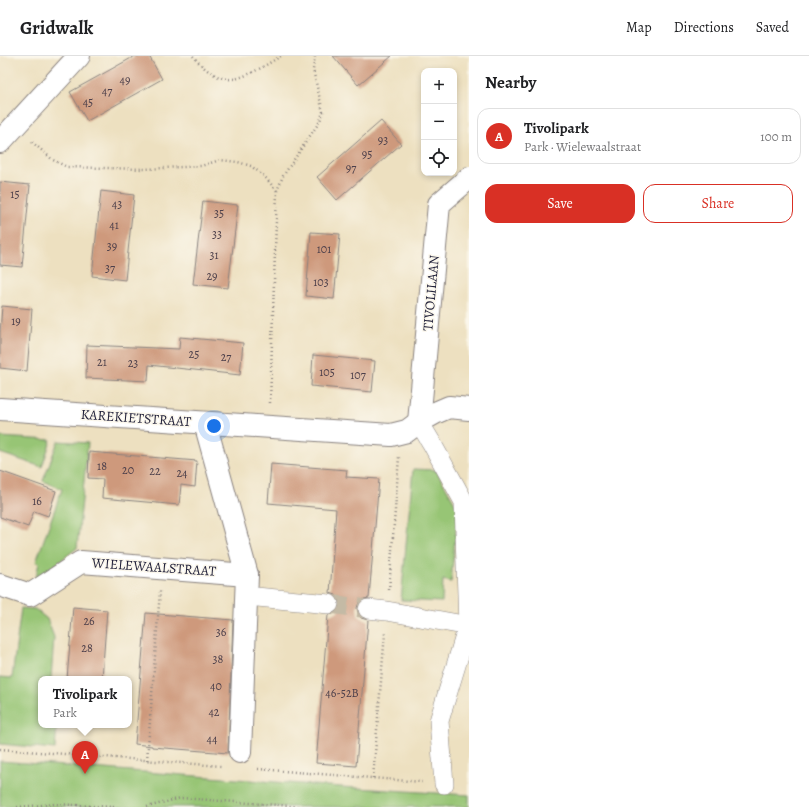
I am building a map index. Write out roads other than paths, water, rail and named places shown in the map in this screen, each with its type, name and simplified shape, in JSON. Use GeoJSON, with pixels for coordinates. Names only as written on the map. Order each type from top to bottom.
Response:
{"type":"FeatureCollection","features":[{"type":"Feature","properties":{"kind":"street"},"geometry":{"type":"LineString","coordinates":[[0,142],[78,56]]}},
{"type":"Feature","properties":{"kind":"street","name":"TIVOLILAAN"},"geometry":{"type":"LineString","coordinates":[[418,422],[439,204],[469,178]]}},
{"type":"Feature","properties":{"kind":"street"},"geometry":{"type":"LineString","coordinates":[[444,784],[440,721],[469,626],[467,505],[418,422],[449,407],[469,409]]}},
{"type":"Feature","properties":{"kind":"street","name":"KAREKIETSTRAAT"},"geometry":{"type":"LineString","coordinates":[[0,408],[391,435],[406,431],[418,422]]}},
{"type":"Feature","properties":{"kind":"street"},"geometry":{"type":"LineString","coordinates":[[205,423],[247,574],[240,752]]}},
{"type":"Feature","properties":{"kind":"street","name":"WIELEWAALSTRAAT"},"geometry":{"type":"LineString","coordinates":[[0,584],[30,595],[81,562],[247,574]]}},
{"type":"Feature","properties":{"kind":"street"},"geometry":{"type":"LineString","coordinates":[[246,596],[329,604]]}},
{"type":"Feature","properties":{"kind":"street"},"geometry":{"type":"LineString","coordinates":[[368,609],[469,626]]}},
{"type":"Feature","properties":{"kind":"tunnel"},"geometry":{"type":"LineString","coordinates":[[329,604],[368,609]]}},
{"type":"Feature","properties":{"kind":"place","name":"Tivolipark"},"geometry":{"type":"Point","coordinates":[85,774]}}]}
